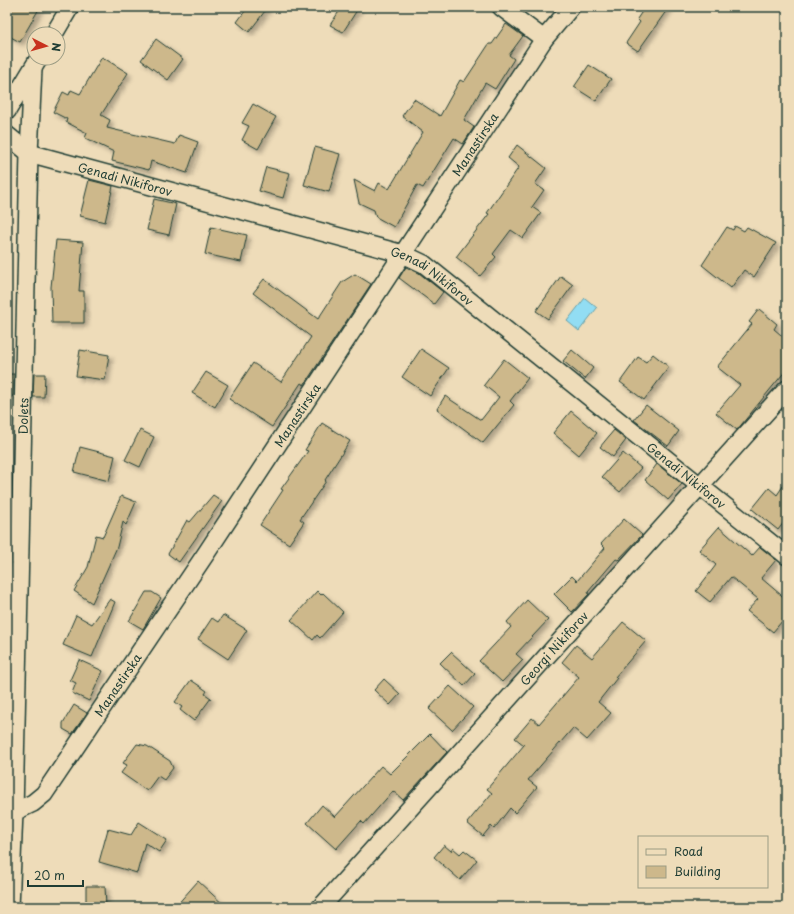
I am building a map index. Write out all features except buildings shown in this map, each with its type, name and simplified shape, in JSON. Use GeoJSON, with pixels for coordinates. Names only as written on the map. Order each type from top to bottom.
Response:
{"type":"FeatureCollection","features":[{"type":"Feature","properties":{"kind":"street"},"geometry":{"type":"LineString","coordinates":[[59,26],[70,7]]}},
{"type":"Feature","properties":{"kind":"street"},"geometry":{"type":"LineString","coordinates":[[501,7],[544,39]]}},
{"type":"Feature","properties":{"kind":"street","name":"Manastirska"},"geometry":{"type":"LineString","coordinates":[[14,812],[33,803],[44,794],[207,552],[544,39],[571,7]]}},
{"type":"Feature","properties":{"kind":"street"},"geometry":{"type":"LineString","coordinates":[[7,111],[34,66]]}},
{"type":"Feature","properties":{"kind":"street","name":"Dolets"},"geometry":{"type":"LineString","coordinates":[[10,907],[14,812],[29,153],[36,66]]}},
{"type":"Feature","properties":{"kind":"street","name":"Genadi Nikiforov"},"geometry":{"type":"LineString","coordinates":[[7,135],[29,153],[403,254],[424,264],[787,556]]}},
{"type":"Feature","properties":{"kind":"street","name":"Georgi Nikiforov"},"geometry":{"type":"LineString","coordinates":[[321,907],[787,389]]}},
{"type":"Feature","properties":{"kind":"water"},"geometry":{"type":"Polygon","coordinates":[[[585,298],[597,308],[579,331],[567,321],[585,298]]]}}]}
